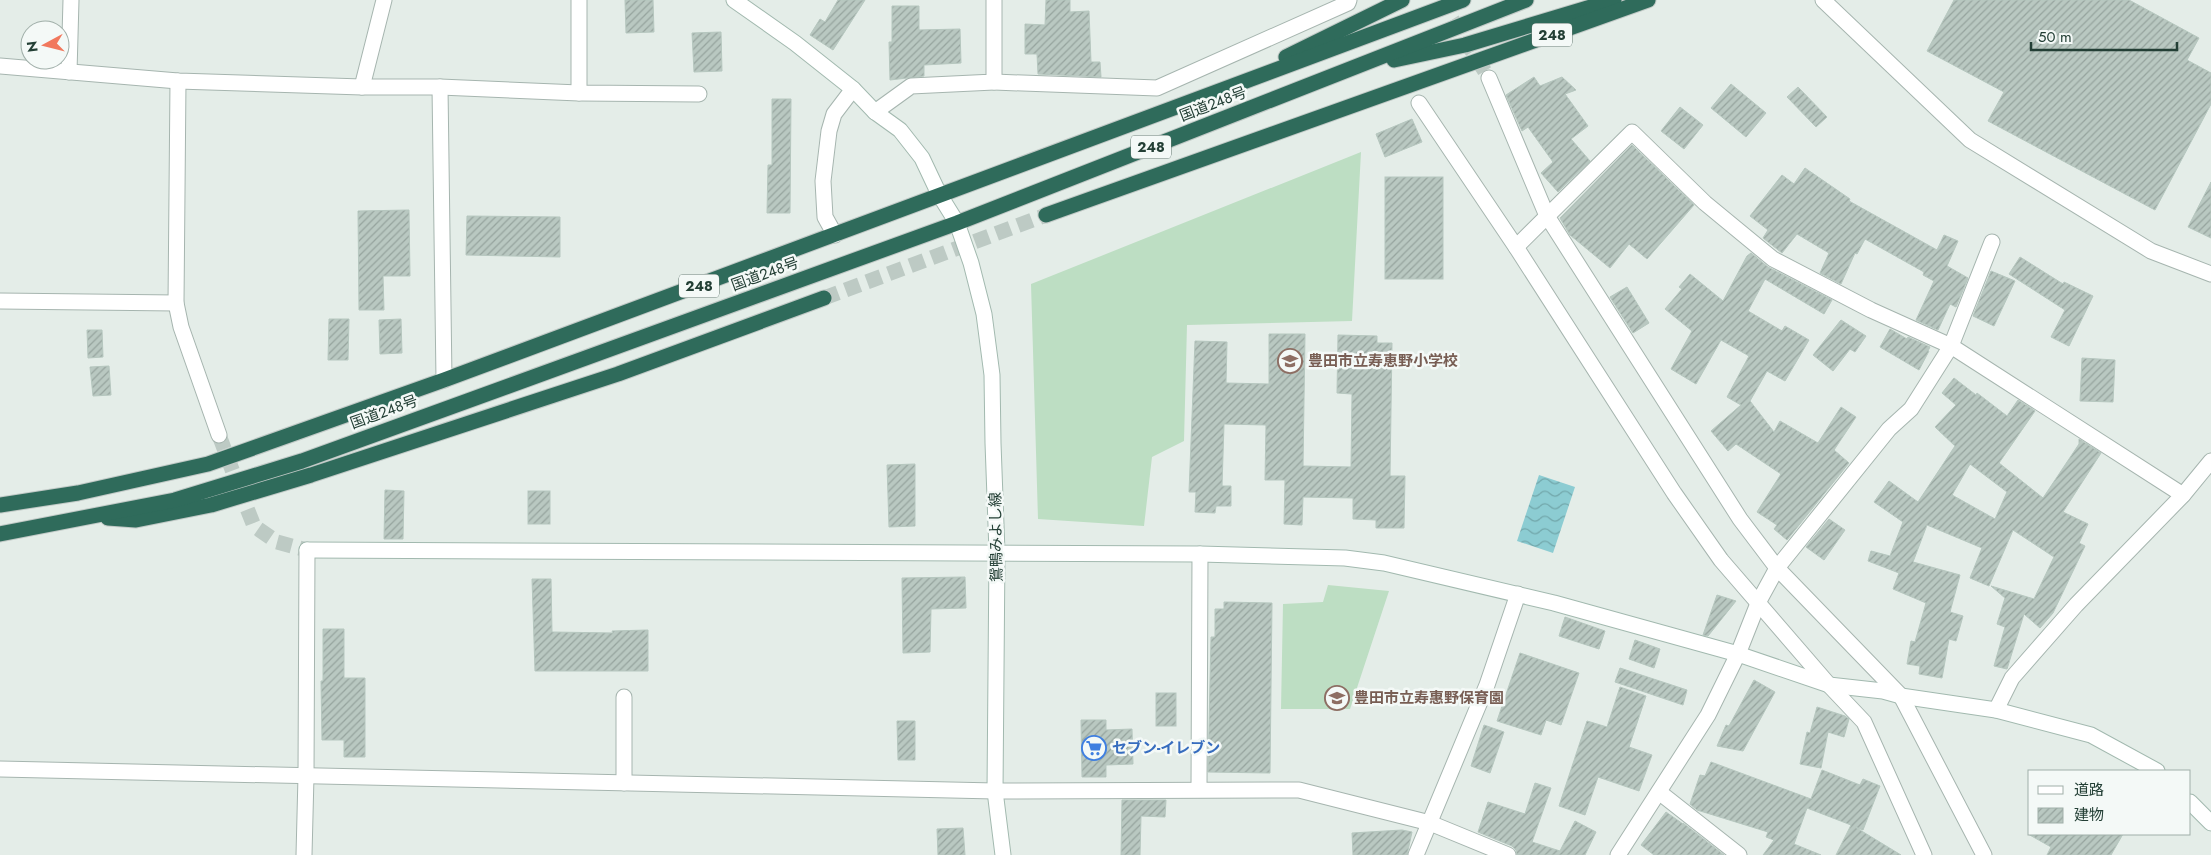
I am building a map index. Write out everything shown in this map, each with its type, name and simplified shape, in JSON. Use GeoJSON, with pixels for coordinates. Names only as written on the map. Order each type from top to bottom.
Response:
{"type":"FeatureCollection","features":[{"type":"Feature","properties":{"kind":"highway","name":"248"},"geometry":{"type":"LineString","coordinates":[[1206,96],[1402,0]]}},
{"type":"Feature","properties":{"kind":"highway","name":"国道248号"},"geometry":{"type":"LineString","coordinates":[[0,505],[78,493],[208,464],[444,380],[835,236],[939,194],[1463,0]]}},
{"type":"Feature","properties":{"kind":"highway","name":"国道248号"},"geometry":{"type":"LineString","coordinates":[[0,534],[175,500],[302,461],[957,223],[1526,0]]}},
{"type":"Feature","properties":{"kind":"highway","name":"248"},"geometry":{"type":"LineString","coordinates":[[1346,72],[1465,45],[1614,0]]}},
{"type":"Feature","properties":{"kind":"highway","name":"248"},"geometry":{"type":"LineString","coordinates":[[1046,215],[1648,0]]}},
{"type":"Feature","properties":{"kind":"highway","name":"248"},"geometry":{"type":"LineString","coordinates":[[90,517],[136,520],[211,505],[618,374],[824,298]]}},
{"type":"Feature","properties":{"kind":"street"},"geometry":{"type":"LineString","coordinates":[[69,72],[72,0]]}},
{"type":"Feature","properties":{"kind":"street"},"geometry":{"type":"LineString","coordinates":[[362,87],[384,0]]}},
{"type":"Feature","properties":{"kind":"street"},"geometry":{"type":"LineString","coordinates":[[579,93],[580,0]]}},
{"type":"Feature","properties":{"kind":"street","name":"鴛鴨みよし線"},"geometry":{"type":"LineString","coordinates":[[734,0],[853,89],[875,112],[900,130],[922,158],[939,194],[957,223],[971,263],[984,314],[992,375],[997,552],[996,791],[1003,855]]}},
{"type":"Feature","properties":{"kind":"street"},"geometry":{"type":"LineString","coordinates":[[994,0],[994,82]]}},
{"type":"Feature","properties":{"kind":"street"},"geometry":{"type":"LineString","coordinates":[[875,112],[911,86],[994,82],[1157,88],[1349,0]]}},
{"type":"Feature","properties":{"kind":"street"},"geometry":{"type":"LineString","coordinates":[[1823,0],[1970,140],[2151,251],[2211,274]]}},
{"type":"Feature","properties":{"kind":"street"},"geometry":{"type":"LineString","coordinates":[[0,66],[178,81],[362,87],[440,86],[579,93],[699,94]]}},
{"type":"Feature","properties":{"kind":"street"},"geometry":{"type":"LineString","coordinates":[[1489,78],[1547,216],[1740,519],[1777,568],[1901,696],[1983,855]]}},
{"type":"Feature","properties":{"kind":"street"},"geometry":{"type":"LineString","coordinates":[[178,81],[176,303],[181,327],[219,435]]}},
{"type":"Feature","properties":{"kind":"street"},"geometry":{"type":"LineString","coordinates":[[440,86],[444,380]]}},
{"type":"Feature","properties":{"kind":"street"},"geometry":{"type":"LineString","coordinates":[[1157,88],[1162,112]]}},
{"type":"Feature","properties":{"kind":"street"},"geometry":{"type":"LineString","coordinates":[[835,236],[825,217],[823,182],[829,132],[834,114],[853,89]]}},
{"type":"Feature","properties":{"kind":"street"},"geometry":{"type":"LineString","coordinates":[[1419,103],[1516,246],[1674,493],[1721,560],[1829,685],[1864,722],[1924,855]]}},
{"type":"Feature","properties":{"kind":"street"},"geometry":{"type":"LineString","coordinates":[[1516,246],[1632,132],[1706,203],[1773,259],[1871,310],[1951,346],[2183,495]]}},
{"type":"Feature","properties":{"kind":"street"},"geometry":{"type":"LineString","coordinates":[[1618,855],[1708,715],[1738,654],[1758,601],[1777,568],[1889,429],[1911,409],[1951,346],[1992,242]]}},
{"type":"Feature","properties":{"kind":"street"},"geometry":{"type":"LineString","coordinates":[[0,301],[176,303]]}},
{"type":"Feature","properties":{"kind":"street"},"geometry":{"type":"LineString","coordinates":[[1996,710],[2012,678],[2076,604],[2183,495],[2211,461]]}},
{"type":"Feature","properties":{"kind":"street"},"geometry":{"type":"LineString","coordinates":[[304,855],[306,550],[997,552],[1345,558],[1384,563],[1518,594],[1738,654],[1829,685],[1883,691],[1901,696],[1996,710],[2091,735],[2155,770]]}},
{"type":"Feature","properties":{"kind":"street"},"geometry":{"type":"LineString","coordinates":[[1199,789],[1200,554]]}},
{"type":"Feature","properties":{"kind":"street"},"geometry":{"type":"LineString","coordinates":[[1416,855],[1487,685],[1518,594]]}},
{"type":"Feature","properties":{"kind":"street"},"geometry":{"type":"LineString","coordinates":[[624,696],[624,783]]}},
{"type":"Feature","properties":{"kind":"street"},"geometry":{"type":"LineString","coordinates":[[0,769],[996,791],[1299,790],[1430,822],[1508,855]]}},
{"type":"Feature","properties":{"kind":"street"},"geometry":{"type":"LineString","coordinates":[[1660,792],[1739,855]]}},
{"type":"Feature","properties":{"kind":"street"},"geometry":{"type":"LineString","coordinates":[[2191,803],[2211,823]]}},
{"type":"Feature","properties":{"kind":"green space"},"geometry":{"type":"Polygon","coordinates":[[[1361,152],[1352,321],[1187,325],[1184,441],[1152,457],[1144,526],[1038,519],[1031,284],[1361,152]]]}},
{"type":"Feature","properties":{"kind":"green space"},"geometry":{"type":"Polygon","coordinates":[[[1328,585],[1389,591],[1350,709],[1281,709],[1283,604],[1323,602],[1328,585]]]}},
{"type":"Feature","properties":{"kind":"water"},"geometry":{"type":"Polygon","coordinates":[[[1539,475],[1575,487],[1553,553],[1517,541],[1539,475]]]}},
{"type":"Feature","properties":{"kind":"building"},"geometry":{"type":"Polygon","coordinates":[[[625,0],[653,0],[654,32],[626,33],[625,0]]]}},
{"type":"Feature","properties":{"kind":"building"},"geometry":{"type":"Polygon","coordinates":[[[838,0],[865,0],[833,50],[810,35],[820,19],[825,22],[838,0]]]}},
{"type":"Feature","properties":{"kind":"building"},"geometry":{"type":"Polygon","coordinates":[[[1046,0],[1070,0],[1070,12],[1089,11],[1091,62],[1100,62],[1101,77],[1038,74],[1037,54],[1025,54],[1025,24],[1045,25],[1046,0]]]}},
{"type":"Feature","properties":{"kind":"building"},"geometry":{"type":"Polygon","coordinates":[[[1954,0],[2129,0],[2199,38],[2187,60],[2211,73],[2211,104],[2155,210],[1988,121],[2004,92],[1927,51],[1954,0]]]}},
{"type":"Feature","properties":{"kind":"building"},"geometry":{"type":"Polygon","coordinates":[[[892,6],[919,6],[919,30],[960,29],[961,63],[924,65],[924,76],[890,80],[889,42],[892,42],[892,6]]]}},
{"type":"Feature","properties":{"kind":"building"},"geometry":{"type":"Polygon","coordinates":[[[721,32],[722,71],[694,72],[692,33],[721,32]]]}},
{"type":"Feature","properties":{"kind":"building"},"geometry":{"type":"Polygon","coordinates":[[[1534,77],[1540,86],[1562,77],[1576,90],[1565,94],[1588,126],[1571,139],[1590,161],[1558,192],[1541,173],[1553,162],[1528,127],[1522,131],[1506,95],[1534,77]]]}},
{"type":"Feature","properties":{"kind":"building"},"geometry":{"type":"Polygon","coordinates":[[[1731,84],[1766,113],[1746,137],[1711,108],[1731,84]]]}},
{"type":"Feature","properties":{"kind":"building"},"geometry":{"type":"Polygon","coordinates":[[[1798,87],[1827,117],[1816,127],[1787,97],[1798,87]]]}},
{"type":"Feature","properties":{"kind":"building"},"geometry":{"type":"Polygon","coordinates":[[[772,99],[791,99],[790,213],[767,213],[768,165],[772,165],[772,99]]]}},
{"type":"Feature","properties":{"kind":"building"},"geometry":{"type":"Polygon","coordinates":[[[1680,107],[1703,125],[1684,149],[1661,131],[1680,107]]]}},
{"type":"Feature","properties":{"kind":"building"},"geometry":{"type":"Polygon","coordinates":[[[1412,119],[1422,142],[1385,157],[1376,134],[1412,119]]]}},
{"type":"Feature","properties":{"kind":"building"},"geometry":{"type":"Polygon","coordinates":[[[1632,145],[1694,205],[1647,259],[1629,244],[1610,268],[1570,235],[1560,218],[1632,145]]]}},
{"type":"Feature","properties":{"kind":"building"},"geometry":{"type":"Polygon","coordinates":[[[1805,168],[1850,199],[1849,201],[1937,250],[1944,235],[1958,241],[1947,266],[1968,278],[1956,307],[1950,304],[1938,330],[1916,320],[1934,281],[1923,275],[1924,272],[1865,239],[1857,254],[1855,253],[1841,284],[1820,273],[1829,253],[1797,234],[1782,253],[1763,238],[1768,230],[1750,216],[1782,175],[1794,184],[1805,168]]]}},
{"type":"Feature","properties":{"kind":"building"},"geometry":{"type":"Polygon","coordinates":[[[1385,177],[1443,177],[1443,279],[1385,279],[1385,177]]]}},
{"type":"Feature","properties":{"kind":"building"},"geometry":{"type":"Polygon","coordinates":[[[2211,182],[2211,238],[2188,227],[2211,182]]]}},
{"type":"Feature","properties":{"kind":"building"},"geometry":{"type":"Polygon","coordinates":[[[409,210],[410,276],[383,276],[384,310],[359,310],[358,211],[409,210]]]}},
{"type":"Feature","properties":{"kind":"building"},"geometry":{"type":"Polygon","coordinates":[[[467,216],[560,217],[560,257],[466,255],[467,216]]]}},
{"type":"Feature","properties":{"kind":"building"},"geometry":{"type":"Polygon","coordinates":[[[1751,253],[1768,267],[1832,300],[1824,314],[1765,279],[1748,311],[1782,331],[1785,326],[1809,340],[1785,381],[1767,371],[1750,401],[1774,432],[1780,421],[1818,443],[1841,407],[1856,417],[1834,450],[1849,463],[1787,540],[1774,529],[1777,525],[1757,512],[1781,474],[1736,444],[1728,451],[1711,431],[1741,405],[1727,397],[1749,356],[1721,340],[1696,384],[1671,369],[1692,331],[1665,309],[1682,289],[1679,287],[1690,274],[1723,301],[1747,256],[1751,253]]]}},
{"type":"Feature","properties":{"kind":"building"},"geometry":{"type":"Polygon","coordinates":[[[2020,257],[2063,284],[2064,282],[2093,296],[2069,346],[2051,337],[2065,310],[2009,274],[2020,257]]]}},
{"type":"Feature","properties":{"kind":"building"},"geometry":{"type":"Polygon","coordinates":[[[1991,271],[2015,281],[1994,326],[1973,316],[1991,271]]]}},
{"type":"Feature","properties":{"kind":"building"},"geometry":{"type":"Polygon","coordinates":[[[1627,287],[1649,323],[1633,333],[1610,297],[1627,287]]]}},
{"type":"Feature","properties":{"kind":"building"},"geometry":{"type":"Polygon","coordinates":[[[329,319],[349,319],[348,360],[328,360],[329,319]]]}},
{"type":"Feature","properties":{"kind":"building"},"geometry":{"type":"Polygon","coordinates":[[[401,319],[402,353],[380,354],[379,320],[401,319]]]}},
{"type":"Feature","properties":{"kind":"building"},"geometry":{"type":"Polygon","coordinates":[[[1841,320],[1866,336],[1855,352],[1850,349],[1833,371],[1813,355],[1841,320]]]}},
{"type":"Feature","properties":{"kind":"building"},"geometry":{"type":"Polygon","coordinates":[[[1890,329],[1907,339],[1908,337],[1930,347],[1919,370],[1880,347],[1890,329]]]}},
{"type":"Feature","properties":{"kind":"building"},"geometry":{"type":"Polygon","coordinates":[[[87,330],[102,330],[103,357],[88,358],[87,330]]]}},
{"type":"Feature","properties":{"kind":"building"},"geometry":{"type":"Polygon","coordinates":[[[1269,334],[1305,334],[1303,466],[1351,467],[1352,394],[1337,393],[1338,335],[1377,336],[1377,343],[1392,343],[1390,476],[1405,476],[1404,528],[1376,528],[1376,520],[1353,519],[1353,498],[1303,497],[1302,525],[1284,524],[1285,480],[1265,480],[1266,425],[1224,424],[1222,486],[1231,486],[1231,506],[1216,506],[1215,513],[1195,512],[1196,492],[1189,492],[1195,341],[1227,342],[1226,383],[1269,384],[1269,334]]]}},
{"type":"Feature","properties":{"kind":"building"},"geometry":{"type":"Polygon","coordinates":[[[2082,358],[2115,360],[2113,402],[2080,401],[2082,358]]]}},
{"type":"Feature","properties":{"kind":"building"},"geometry":{"type":"Polygon","coordinates":[[[109,366],[111,395],[93,396],[90,367],[109,366]]]}},
{"type":"Feature","properties":{"kind":"building"},"geometry":{"type":"Polygon","coordinates":[[[1954,378],[2007,416],[2018,400],[2035,411],[1999,463],[2043,498],[2079,444],[2079,439],[2101,453],[2063,512],[2088,524],[2079,543],[2085,546],[2053,613],[2040,628],[2024,614],[2007,669],[1994,666],[2005,627],[1997,624],[2005,598],[1991,586],[2034,599],[2054,557],[2013,530],[1989,586],[1970,578],[1982,548],[1927,525],[1913,562],[1960,575],[1950,612],[1963,616],[1956,641],[1949,639],[1942,678],[1919,674],[1920,666],[1907,664],[1911,641],[1915,642],[1926,603],[1893,589],[1899,573],[1868,561],[1871,551],[1890,556],[1903,522],[1874,502],[1889,481],[1918,502],[1955,446],[1935,427],[1956,405],[1942,393],[1954,378]],[[1970,464],[1952,495],[1995,519],[2007,492],[1970,464]]]}},
{"type":"Feature","properties":{"kind":"building"},"geometry":{"type":"Polygon","coordinates":[[[915,464],[915,526],[889,527],[887,465],[915,464]]]}},
{"type":"Feature","properties":{"kind":"building"},"geometry":{"type":"Polygon","coordinates":[[[385,490],[404,491],[403,539],[384,539],[385,490]]]}},
{"type":"Feature","properties":{"kind":"building"},"geometry":{"type":"Polygon","coordinates":[[[528,491],[550,491],[550,524],[528,524],[528,491]]]}},
{"type":"Feature","properties":{"kind":"building"},"geometry":{"type":"Polygon","coordinates":[[[1829,519],[1845,530],[1824,560],[1806,547],[1829,519]]]}},
{"type":"Feature","properties":{"kind":"building"},"geometry":{"type":"Polygon","coordinates":[[[965,577],[966,608],[931,609],[930,652],[903,653],[902,578],[965,577]]]}},
{"type":"Feature","properties":{"kind":"building"},"geometry":{"type":"Polygon","coordinates":[[[532,579],[551,579],[552,632],[613,633],[612,631],[648,630],[648,671],[535,671],[532,579]]]}},
{"type":"Feature","properties":{"kind":"building"},"geometry":{"type":"Polygon","coordinates":[[[1717,595],[1736,601],[1708,636],[1703,635],[1717,595]]]}},
{"type":"Feature","properties":{"kind":"building"},"geometry":{"type":"Polygon","coordinates":[[[1224,602],[1272,603],[1270,773],[1208,772],[1211,637],[1215,637],[1215,609],[1224,609],[1224,602]]]}},
{"type":"Feature","properties":{"kind":"building"},"geometry":{"type":"Polygon","coordinates":[[[1565,617],[1605,631],[1599,649],[1559,636],[1565,617]]]}},
{"type":"Feature","properties":{"kind":"building"},"geometry":{"type":"Polygon","coordinates":[[[323,629],[344,629],[344,678],[365,678],[365,757],[344,757],[344,740],[322,740],[321,681],[323,681],[323,629]]]}},
{"type":"Feature","properties":{"kind":"building"},"geometry":{"type":"Polygon","coordinates":[[[1635,640],[1660,649],[1654,668],[1629,659],[1635,640]]]}},
{"type":"Feature","properties":{"kind":"building"},"geometry":{"type":"Polygon","coordinates":[[[1520,653],[1579,673],[1561,725],[1546,720],[1541,735],[1497,721],[1520,653]]]}},
{"type":"Feature","properties":{"kind":"building"},"geometry":{"type":"Polygon","coordinates":[[[1620,668],[1687,690],[1683,705],[1615,682],[1620,668]]]}},
{"type":"Feature","properties":{"kind":"building"},"geometry":{"type":"Polygon","coordinates":[[[1754,680],[1775,692],[1743,751],[1717,746],[1726,725],[1729,726],[1754,680]]]}},
{"type":"Feature","properties":{"kind":"building"},"geometry":{"type":"Polygon","coordinates":[[[1620,687],[1646,696],[1629,747],[1652,755],[1639,791],[1598,777],[1585,815],[1559,806],[1587,721],[1607,727],[1620,687]]]}},
{"type":"Feature","properties":{"kind":"building"},"geometry":{"type":"Polygon","coordinates":[[[1156,693],[1176,693],[1176,726],[1156,726],[1156,693]]]}},
{"type":"Feature","properties":{"kind":"building"},"geometry":{"type":"Polygon","coordinates":[[[1817,707],[1849,719],[1844,737],[1828,732],[1821,768],[1800,764],[1807,732],[1810,733],[1817,707]]]}},
{"type":"Feature","properties":{"kind":"building","name":"セブン-イレブン"},"geometry":{"type":"Polygon","coordinates":[[[1081,720],[1106,720],[1106,730],[1132,729],[1133,764],[1106,765],[1106,777],[1082,777],[1081,720]]]}},
{"type":"Feature","properties":{"kind":"building"},"geometry":{"type":"Polygon","coordinates":[[[897,721],[915,721],[915,760],[898,760],[897,721]]]}},
{"type":"Feature","properties":{"kind":"building"},"geometry":{"type":"Polygon","coordinates":[[[1484,725],[1504,732],[1490,773],[1471,766],[1484,725]]]}},
{"type":"Feature","properties":{"kind":"building"},"geometry":{"type":"Polygon","coordinates":[[[1711,762],[1811,799],[1822,770],[1860,785],[1863,779],[1880,786],[1863,830],[1855,827],[1901,855],[1836,855],[1851,825],[1807,808],[1794,844],[1821,855],[1763,855],[1774,840],[1766,837],[1768,832],[1697,810],[1690,804],[1700,775],[1705,776],[1711,762]]]}},
{"type":"Feature","properties":{"kind":"building"},"geometry":{"type":"Polygon","coordinates":[[[1535,783],[1551,788],[1532,842],[1560,851],[1575,821],[1596,832],[1585,855],[1517,855],[1516,850],[1512,846],[1478,832],[1488,802],[1525,814],[1535,783]]]}},
{"type":"Feature","properties":{"kind":"building"},"geometry":{"type":"Polygon","coordinates":[[[1122,800],[1166,800],[1165,817],[1141,816],[1140,855],[1121,855],[1122,800]]]}},
{"type":"Feature","properties":{"kind":"building"},"geometry":{"type":"Polygon","coordinates":[[[1666,812],[1724,855],[1654,855],[1641,845],[1666,812]]]}},
{"type":"Feature","properties":{"kind":"building"},"geometry":{"type":"Polygon","coordinates":[[[963,828],[965,855],[938,855],[937,829],[963,828]]]}},
{"type":"Feature","properties":{"kind":"building"},"geometry":{"type":"Polygon","coordinates":[[[1402,830],[1412,832],[1407,855],[1353,855],[1352,833],[1402,830]]]}},
{"type":"Feature","properties":{"kind":"building"},"geometry":{"type":"Polygon","coordinates":[[[2030,835],[2122,835],[2111,855],[2047,855],[2051,847],[2030,835]]]}},
{"type":"Feature","properties":{"kind":"tunnel"},"geometry":{"type":"LineString","coordinates":[[1440,0],[1489,78]]}},
{"type":"Feature","properties":{"kind":"tunnel"},"geometry":{"type":"LineString","coordinates":[[824,298],[1046,215]]}},
{"type":"Feature","properties":{"kind":"tunnel"},"geometry":{"type":"LineString","coordinates":[[219,435],[239,488]]}},
{"type":"Feature","properties":{"kind":"tunnel"},"geometry":{"type":"LineString","coordinates":[[239,488],[254,526],[277,542],[307,550]]}},
{"type":"Feature","properties":{"kind":"place","name":"豊田市立寿恵野小学校"},"geometry":{"type":"Point","coordinates":[1290,361]}},
{"type":"Feature","properties":{"kind":"place","name":"豊田市立寿惠野保育園"},"geometry":{"type":"Point","coordinates":[1337,698]}},
{"type":"Feature","properties":{"kind":"place","name":"セブン-イレブン"},"geometry":{"type":"Point","coordinates":[1094,748]}}]}
